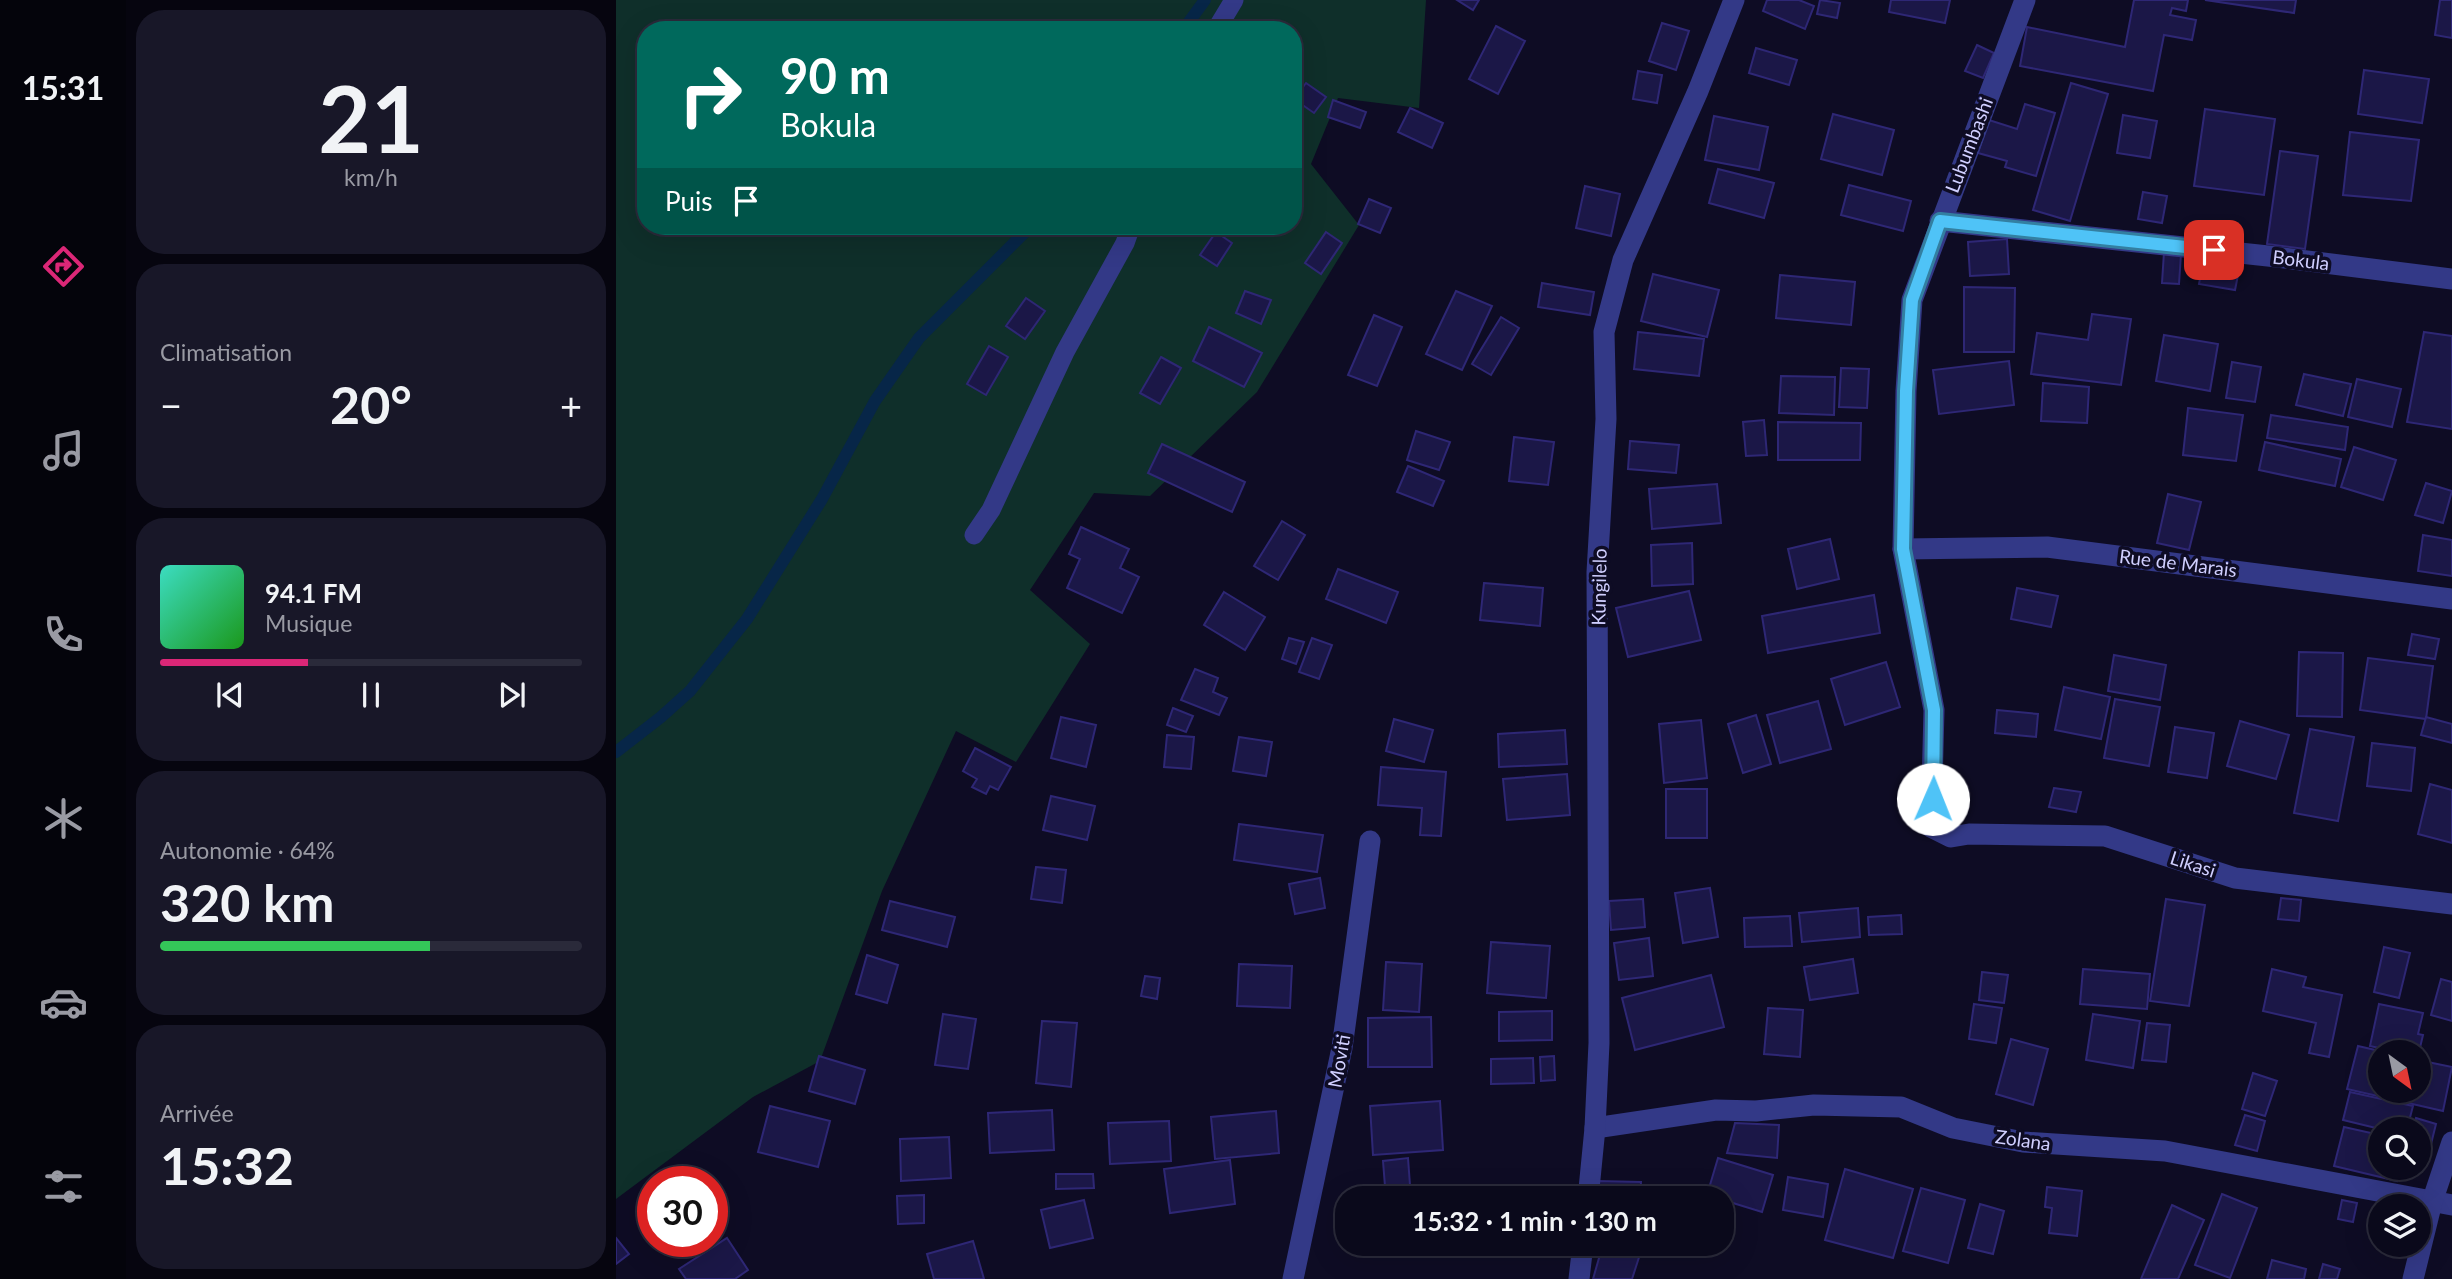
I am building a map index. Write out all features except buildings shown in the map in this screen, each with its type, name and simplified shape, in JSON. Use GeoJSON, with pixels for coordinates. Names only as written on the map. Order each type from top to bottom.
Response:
{"type":"FeatureCollection","features":[{"type":"Feature","properties":{"kind":"street","name":"Kungilelo"},"geometry":{"type":"LineString","coordinates":[[1589,1186],[1599,1044],[1597,572],[1606,419],[1604,332],[1622,260],[1698,91],[1734,0]]}},
{"type":"Feature","properties":{"kind":"street","name":"Lubumbashi"},"geometry":{"type":"LineString","coordinates":[[1936,831],[1931,827],[1934,710],[1903,549],[1906,391],[1912,300],[2025,0]]}},
{"type":"Feature","properties":{"kind":"street","name":"Bokula"},"geometry":{"type":"LineString","coordinates":[[1940,221],[2269,256],[2452,279]]}},
{"type":"Feature","properties":{"kind":"street","name":"Rue de Marais"},"geometry":{"type":"LineString","coordinates":[[1903,549],[2047,547],[2452,599]]}},
{"type":"Feature","properties":{"kind":"street","name":"Likasi"},"geometry":{"type":"LineString","coordinates":[[1936,831],[1951,837],[1969,834],[2105,836],[2235,878],[2452,904]]}},
{"type":"Feature","properties":{"kind":"street","name":"Moviti"},"geometry":{"type":"LineString","coordinates":[[1293,1279],[1342,1048],[1370,841]]}},
{"type":"Feature","properties":{"kind":"street","name":"Zolana"},"geometry":{"type":"LineString","coordinates":[[1595,1128],[1716,1110],[1756,1111],[1814,1105],[1900,1107],[1953,1128],[2023,1142],[2165,1151],[2442,1203]]}},
{"type":"Feature","properties":{"kind":"street"},"geometry":{"type":"LineString","coordinates":[[2413,1279],[2442,1203],[2452,1142]]}},
{"type":"Feature","properties":{"kind":"street"},"geometry":{"type":"LineString","coordinates":[[1579,1279],[1582,1256]]}},
{"type":"Feature","properties":{"kind":"lane"},"geometry":{"type":"LineString","coordinates":[[1221,21],[1234,0]]}},
{"type":"Feature","properties":{"kind":"lane"},"geometry":{"type":"LineString","coordinates":[[974,535],[991,510],[1065,352],[1128,235]]}},
{"type":"Feature","properties":{"kind":"green space"},"geometry":{"type":"Polygon","coordinates":[[[616,0],[1426,0],[1419,108],[1338,98],[1311,164],[1359,225],[1257,392],[1150,496],[1094,493],[1030,590],[1090,644],[1016,762],[956,731],[882,891],[820,1061],[753,1097],[660,1166],[637,1166],[637,1183],[616,1199],[616,0]]]}},
{"type":"Feature","properties":{"kind":"waterway"},"geometry":{"type":"LineString","coordinates":[[1190,21],[1205,0]]}},
{"type":"Feature","properties":{"kind":"waterway"},"geometry":{"type":"LineString","coordinates":[[616,752],[690,691],[747,619],[822,499],[875,401],[919,338],[1022,235]]}},
{"type":"Feature","properties":{"kind":"route"},"geometry":{"type":"LineString","coordinates":[[1933,799],[1934,710],[1903,549],[1906,391],[1912,300],[1940,221],[2214,250]]}}]}
